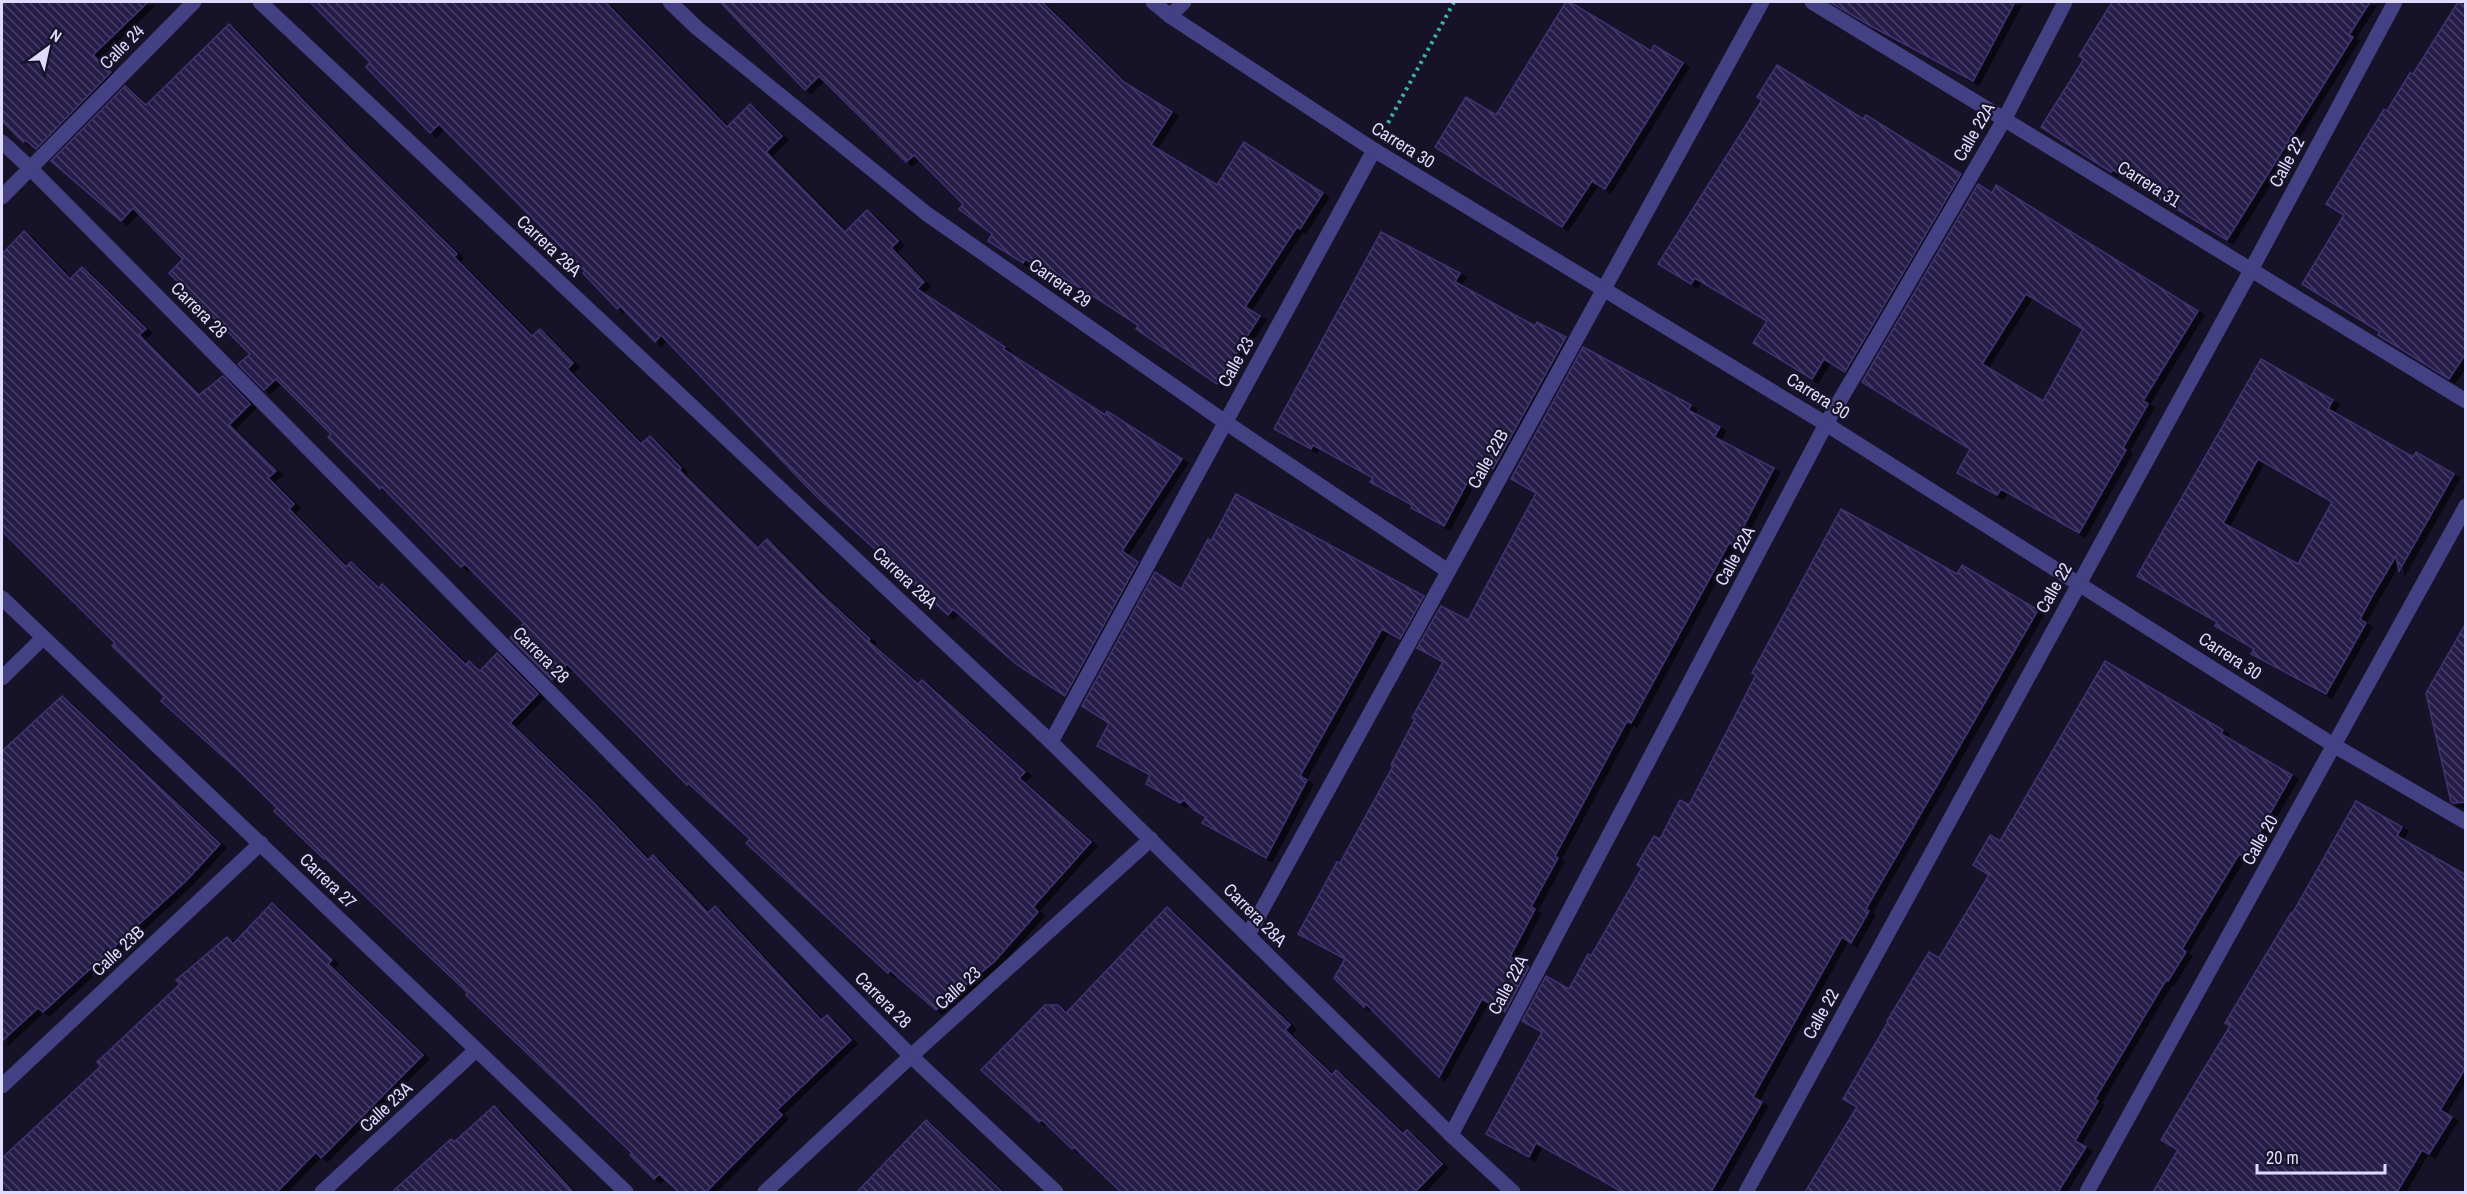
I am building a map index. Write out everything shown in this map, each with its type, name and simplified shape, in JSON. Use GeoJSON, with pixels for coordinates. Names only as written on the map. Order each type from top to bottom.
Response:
{"type":"FeatureCollection","features":[{"type":"Feature","properties":{"kind":"street","name":"Calle 24"},"geometry":{"type":"LineString","coordinates":[[2,197],[194,2]]}},
{"type":"Feature","properties":{"kind":"street","name":"Carrera 28A"},"geometry":{"type":"LineString","coordinates":[[260,2],[1051,742],[1451,1135],[1513,1192]]}},
{"type":"Feature","properties":{"kind":"street","name":"Carrera 29"},"geometry":{"type":"LineString","coordinates":[[670,2],[697,28],[927,214],[1225,422],[1448,571]]}},
{"type":"Feature","properties":{"kind":"street","name":"Carrera 30"},"geometry":{"type":"LineString","coordinates":[[1153,2],[1170,16],[1374,150],[1826,424],[2335,746],[2466,822]]}},
{"type":"Feature","properties":{"kind":"street"},"geometry":{"type":"LineString","coordinates":[[1170,16],[1184,2]]}},
{"type":"Feature","properties":{"kind":"street","name":"Calle 22B"},"geometry":{"type":"LineString","coordinates":[[1248,935],[1762,2]]}},
{"type":"Feature","properties":{"kind":"street","name":"Carrera 31"},"geometry":{"type":"LineString","coordinates":[[1812,2],[2466,402]]}},
{"type":"Feature","properties":{"kind":"street","name":"Calle 22A"},"geometry":{"type":"LineString","coordinates":[[1451,1135],[1826,424],[2004,118],[2065,2]]}},
{"type":"Feature","properties":{"kind":"street","name":"Calle 22"},"geometry":{"type":"LineString","coordinates":[[1746,1192],[2251,270],[2395,2]]}},
{"type":"Feature","properties":{"kind":"street","name":"Carrera 28"},"geometry":{"type":"LineString","coordinates":[[2,142],[911,1056],[1056,1192]]}},
{"type":"Feature","properties":{"kind":"street","name":"Calle 23"},"geometry":{"type":"LineString","coordinates":[[1051,742],[1374,150]]}},
{"type":"Feature","properties":{"kind":"street","name":"Calle 20"},"geometry":{"type":"LineString","coordinates":[[2087,1192],[2466,506]]}},
{"type":"Feature","properties":{"kind":"street","name":"Carrera 27"},"geometry":{"type":"LineString","coordinates":[[2,598],[626,1192]]}},
{"type":"Feature","properties":{"kind":"street"},"geometry":{"type":"LineString","coordinates":[[2,678],[43,638]]}},
{"type":"Feature","properties":{"kind":"street","name":"Calle 23"},"geometry":{"type":"LineString","coordinates":[[765,1192],[1151,838]]}},
{"type":"Feature","properties":{"kind":"street","name":"Calle 23B"},"geometry":{"type":"LineString","coordinates":[[2,1086],[261,843]]}},
{"type":"Feature","properties":{"kind":"street","name":"Calle 23A"},"geometry":{"type":"LineString","coordinates":[[322,1192],[476,1050]]}},
{"type":"Feature","properties":{"kind":"path"},"geometry":{"type":"LineString","coordinates":[[1374,150],[1454,2]]}},
{"type":"Feature","properties":{"kind":"building"},"geometry":{"type":"Polygon","coordinates":[[[2,2],[148,2],[93,55],[111,72],[36,149],[25,140],[23,142],[2,121],[2,2]]]}},
{"type":"Feature","properties":{"kind":"building"},"geometry":{"type":"Polygon","coordinates":[[[310,2],[605,2],[727,127],[750,104],[782,136],[766,152],[845,232],[867,210],[898,241],[891,248],[924,282],[917,289],[1005,347],[1003,349],[1105,415],[1107,411],[1182,459],[1122,551],[1138,562],[1065,696],[1016,664],[953,609],[948,615],[816,496],[661,335],[655,342],[620,306],[617,309],[583,273],[585,271],[439,124],[430,133],[366,67],[370,62],[310,2]]]}},
{"type":"Feature","properties":{"kind":"building"},"geometry":{"type":"Polygon","coordinates":[[[720,2],[1042,2],[1124,82],[1172,112],[1151,145],[1217,185],[1244,142],[1323,193],[1300,229],[1297,227],[1245,307],[1260,316],[1217,384],[1136,329],[1138,325],[1101,301],[1049,269],[1046,273],[1025,259],[1023,263],[988,241],[992,234],[959,209],[963,204],[914,155],[906,162],[819,76],[805,90],[720,2]]]}},
{"type":"Feature","properties":{"kind":"building"},"geometry":{"type":"Polygon","coordinates":[[[1566,2],[1570,2],[1651,51],[1654,45],[1683,63],[1605,189],[1592,181],[1562,227],[1435,147],[1466,97],[1496,115],[1566,2]]]}},
{"type":"Feature","properties":{"kind":"building"},"geometry":{"type":"Polygon","coordinates":[[[1830,2],[2015,2],[1973,81],[1830,2]]]}},
{"type":"Feature","properties":{"kind":"building"},"geometry":{"type":"Polygon","coordinates":[[[2112,2],[2370,2],[2349,35],[2353,37],[2227,240],[2113,170],[2111,172],[2041,127],[2084,59],[2079,56],[2112,2]]]}},
{"type":"Feature","properties":{"kind":"building"},"geometry":{"type":"Polygon","coordinates":[[[2458,2],[2466,2],[2466,353],[2449,379],[2378,335],[2380,332],[2302,284],[2344,215],[2326,204],[2384,109],[2387,111],[2410,73],[2413,74],[2458,2]]]}},
{"type":"Feature","properties":{"kind":"building"},"geometry":{"type":"Polygon","coordinates":[[[229,24],[351,150],[457,254],[454,257],[532,336],[540,329],[573,363],[567,369],[641,444],[650,436],[681,468],[679,470],[758,548],[767,539],[820,593],[870,639],[868,641],[918,684],[922,680],[1025,772],[1019,778],[1091,842],[1033,907],[1038,912],[995,961],[936,1010],[890,970],[888,973],[746,843],[750,839],[688,783],[687,785],[567,664],[552,680],[510,638],[524,623],[465,564],[461,567],[382,487],[380,489],[328,437],[331,434],[276,379],[264,390],[238,364],[250,354],[169,273],[183,259],[133,208],[121,221],[51,161],[125,86],[146,105],[229,24]]]}},
{"type":"Feature","properties":{"kind":"building"},"geometry":{"type":"Polygon","coordinates":[[[1777,65],[1863,119],[1866,115],[1961,174],[1845,372],[1824,359],[1812,379],[1753,343],[1767,321],[1695,278],[1691,284],[1658,264],[1762,100],[1757,97],[1777,65]]]}},
{"type":"Feature","properties":{"kind":"building"},"geometry":{"type":"Polygon","coordinates":[[[1978,184],[1992,193],[1996,185],[2198,311],[2143,401],[2148,404],[2123,448],[2126,450],[2079,533],[2001,489],[1997,495],[1957,473],[1970,449],[1862,382],[1978,184]],[[2026,294],[1982,364],[2043,401],[2083,329],[2026,294]]]}},
{"type":"Feature","properties":{"kind":"building"},"geometry":{"type":"Polygon","coordinates":[[[24,231],[70,279],[82,267],[146,329],[139,335],[199,395],[223,376],[250,404],[229,425],[276,471],[268,478],[294,504],[289,509],[346,567],[351,562],[379,588],[382,584],[466,665],[469,661],[480,671],[497,653],[538,694],[510,723],[594,803],[648,860],[653,855],[708,913],[715,906],[821,1020],[827,1015],[851,1040],[777,1110],[782,1115],[706,1192],[679,1192],[659,1174],[654,1179],[630,1155],[632,1153],[466,995],[468,993],[274,811],[277,808],[236,768],[161,701],[165,697],[112,646],[115,643],[2,531],[2,254],[24,231]]]}},
{"type":"Feature","properties":{"kind":"building"},"geometry":{"type":"Polygon","coordinates":[[[1381,232],[1460,273],[1455,282],[1535,326],[1537,322],[1566,337],[1493,469],[1479,461],[1444,526],[1370,482],[1373,478],[1313,445],[1311,449],[1274,429],[1381,232]]]}},
{"type":"Feature","properties":{"kind":"building"},"geometry":{"type":"Polygon","coordinates":[[[1583,347],[1691,405],[1688,410],[1720,427],[1714,437],[1774,468],[1734,545],[1729,543],[1631,723],[1627,721],[1555,856],[1558,858],[1531,907],[1535,909],[1510,957],[1529,967],[1505,1012],[1482,999],[1439,1077],[1366,1004],[1364,1007],[1334,978],[1345,959],[1298,934],[1393,766],[1391,765],[1415,719],[1412,718],[1443,662],[1417,648],[1441,606],[1468,620],[1536,493],[1511,479],[1583,347]]]}},
{"type":"Feature","properties":{"kind":"building"},"geometry":{"type":"Polygon","coordinates":[[[2261,359],[2333,400],[2328,409],[2413,457],[2416,452],[2454,474],[2399,571],[2396,556],[2375,591],[2360,619],[2366,623],[2326,694],[2251,654],[2254,649],[2215,626],[2217,622],[2137,576],[2261,359]],[[2258,459],[2223,523],[2298,564],[2332,502],[2258,459]]]}},
{"type":"Feature","properties":{"kind":"building"},"geometry":{"type":"Polygon","coordinates":[[[1236,494],[1424,596],[1400,639],[1382,629],[1300,776],[1307,780],[1266,858],[1202,823],[1206,817],[1184,800],[1180,803],[1146,784],[1150,775],[1097,746],[1109,723],[1082,706],[1155,572],[1181,589],[1208,539],[1211,541],[1236,494]]]}},
{"type":"Feature","properties":{"kind":"building"},"geometry":{"type":"Polygon","coordinates":[[[1841,509],[1957,574],[1962,565],[2038,610],[1866,909],[1869,911],[1851,943],[1842,937],[1753,1097],[1762,1102],[1711,1192],[1622,1192],[1536,1143],[1529,1157],[1486,1134],[1542,1032],[1522,1021],[1546,976],[1569,989],[1588,954],[1591,956],[1642,868],[1637,865],[1654,836],[1660,839],[1680,800],[1689,805],[1756,675],[1752,673],[1841,509]]]}},
{"type":"Feature","properties":{"kind":"building"},"geometry":{"type":"Polygon","coordinates":[[[2466,623],[2466,802],[2453,803],[2426,693],[2466,623]]]}},
{"type":"Feature","properties":{"kind":"building"},"geometry":{"type":"Polygon","coordinates":[[[2105,661],[2223,730],[2221,734],[2292,775],[2245,857],[2239,854],[2182,949],[2186,952],[2168,981],[2166,980],[2095,1099],[2098,1101],[2075,1141],[2086,1147],[2058,1192],[1805,1192],[1857,1107],[1843,1099],[1887,1021],[1929,952],[1939,958],[1989,875],[1973,865],[1990,835],[2000,841],[2105,661]]]}},
{"type":"Feature","properties":{"kind":"building"},"geometry":{"type":"Polygon","coordinates":[[[62,696],[220,844],[186,881],[43,1012],[38,1008],[2,1041],[2,751],[62,696]]]}},
{"type":"Feature","properties":{"kind":"building"},"geometry":{"type":"Polygon","coordinates":[[[2356,801],[2402,827],[2397,836],[2466,875],[2466,1067],[2440,1110],[2452,1117],[2429,1154],[2422,1150],[2397,1192],[2153,1192],[2178,1150],[2161,1140],[2230,1026],[2225,1023],[2292,914],[2356,801]]]}},
{"type":"Feature","properties":{"kind":"building"},"geometry":{"type":"Polygon","coordinates":[[[272,903],[332,960],[328,964],[423,1055],[321,1158],[316,1152],[277,1192],[2,1192],[2,1158],[101,1066],[97,1062],[180,984],[176,980],[227,937],[233,944],[272,903]]]}},
{"type":"Feature","properties":{"kind":"building"},"geometry":{"type":"Polygon","coordinates":[[[1167,907],[1290,1025],[1285,1030],[1332,1075],[1336,1070],[1403,1134],[1407,1130],[1442,1164],[1415,1192],[1121,1192],[1074,1147],[1072,1149],[1042,1120],[1039,1122],[981,1070],[1045,1005],[1058,1005],[1066,1013],[1167,907]]]}},
{"type":"Feature","properties":{"kind":"building"},"geometry":{"type":"Polygon","coordinates":[[[494,1106],[573,1192],[392,1192],[451,1139],[454,1142],[494,1106]]]}},
{"type":"Feature","properties":{"kind":"building"},"geometry":{"type":"Polygon","coordinates":[[[926,1120],[1002,1192],[857,1192],[926,1120]]]}}]}
